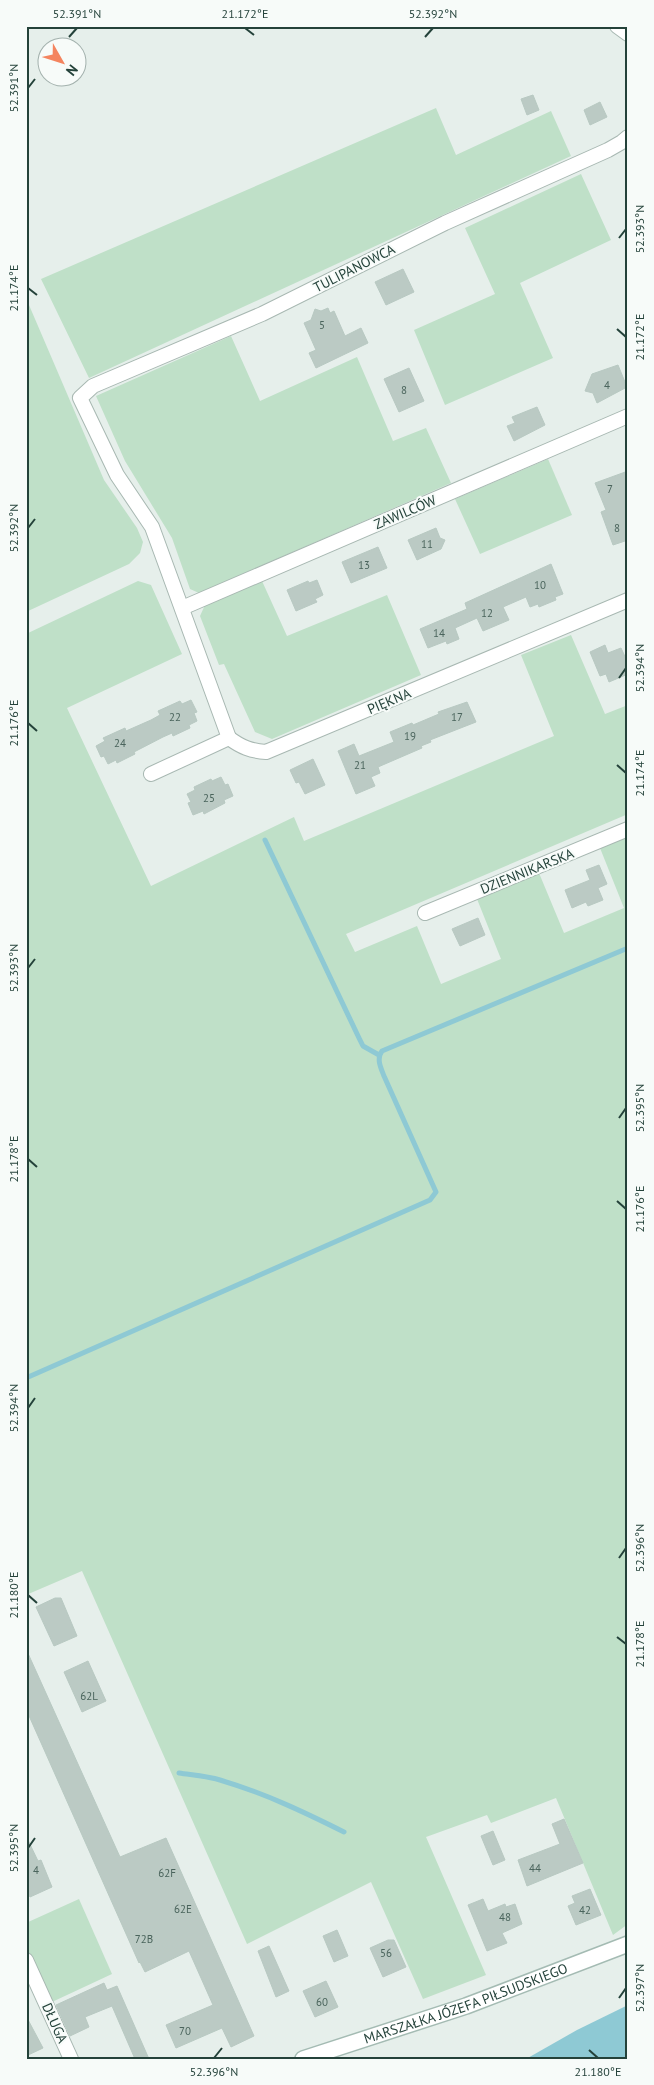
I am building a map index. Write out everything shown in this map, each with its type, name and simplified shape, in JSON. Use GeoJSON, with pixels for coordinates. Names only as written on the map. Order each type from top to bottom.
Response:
{"type":"FeatureCollection","features":[{"type":"Feature","properties":{"kind":"street"},"geometry":{"type":"LineString","coordinates":[[617,26],[628,34]]}},
{"type":"Feature","properties":{"kind":"street","name":"TULIPANOWCA"},"geometry":{"type":"LineString","coordinates":[[182,608],[162,559],[152,527],[117,475],[80,398],[93,386],[262,314],[445,223],[608,150],[628,137]]}},
{"type":"Feature","properties":{"kind":"street","name":"ZAWILCÓW"},"geometry":{"type":"LineString","coordinates":[[182,608],[628,416]]}},
{"type":"Feature","properties":{"kind":"street","name":"PIĘKNA"},"geometry":{"type":"LineString","coordinates":[[229,738],[246,748],[266,752],[628,600]]}},
{"type":"Feature","properties":{"kind":"street"},"geometry":{"type":"LineString","coordinates":[[151,774],[229,738],[182,608]]}},
{"type":"Feature","properties":{"kind":"street","name":"DZIENNIKARSKA"},"geometry":{"type":"LineString","coordinates":[[425,913],[628,829]]}},
{"type":"Feature","properties":{"kind":"street","name":"MARSZAŁKA JÓZEFA PIŁSUDSKIEGO"},"geometry":{"type":"LineString","coordinates":[[304,2059],[466,2006],[628,1944]]}},
{"type":"Feature","properties":{"kind":"street","name":"DŁUGA"},"geometry":{"type":"LineString","coordinates":[[26,1960],[71,2059]]}},
{"type":"Feature","properties":{"kind":"green space"},"geometry":{"type":"Polygon","coordinates":[[[436,108],[456,155],[551,111],[571,156],[89,378],[41,279],[436,108]]]}},
{"type":"Feature","properties":{"kind":"green space"},"geometry":{"type":"Polygon","coordinates":[[[581,174],[611,240],[520,283],[553,358],[445,405],[414,330],[495,294],[465,228],[581,174]]]}},
{"type":"Feature","properties":{"kind":"green space"},"geometry":{"type":"Polygon","coordinates":[[[26,298],[104,480],[137,528],[143,542],[140,553],[129,564],[26,612],[26,298]]]}},
{"type":"Feature","properties":{"kind":"green space"},"geometry":{"type":"Polygon","coordinates":[[[231,336],[260,401],[357,357],[393,441],[426,428],[451,483],[199,593],[190,589],[172,538],[125,461],[96,396],[231,336]]]}},
{"type":"Feature","properties":{"kind":"green space"},"geometry":{"type":"Polygon","coordinates":[[[548,459],[572,515],[480,554],[455,499],[548,459]]]}},
{"type":"Feature","properties":{"kind":"green space"},"geometry":{"type":"Polygon","coordinates":[[[138,581],[151,585],[182,654],[67,708],[151,886],[294,817],[304,841],[554,736],[521,655],[571,635],[605,714],[628,705],[628,814],[346,934],[355,952],[417,926],[441,984],[501,959],[477,899],[539,873],[564,933],[624,908],[600,848],[628,836],[628,1924],[613,1935],[556,1798],[491,1823],[487,1815],[426,1837],[486,1975],[423,1999],[371,1882],[247,1944],[82,1571],[26,1595],[26,634],[138,581]]]}},
{"type":"Feature","properties":{"kind":"green space"},"geometry":{"type":"Polygon","coordinates":[[[262,581],[287,636],[387,595],[421,675],[272,739],[255,732],[224,664],[219,665],[200,616],[205,605],[262,581]]]}},
{"type":"Feature","properties":{"kind":"green space"},"geometry":{"type":"Polygon","coordinates":[[[79,1899],[112,1974],[52,2002],[26,1947],[26,1923],[79,1899]]]}},
{"type":"Feature","properties":{"kind":"water"},"geometry":{"type":"Polygon","coordinates":[[[628,2005],[628,2059],[526,2059],[577,2030],[628,2005]]]}},
{"type":"Feature","properties":{"kind":"building"},"geometry":{"type":"Polygon","coordinates":[[[533,95],[539,110],[527,115],[521,99],[533,95]]]}},
{"type":"Feature","properties":{"kind":"building"},"geometry":{"type":"Polygon","coordinates":[[[600,102],[607,117],[590,125],[584,110],[600,102]]]}},
{"type":"Feature","properties":{"kind":"building"},"geometry":{"type":"Polygon","coordinates":[[[403,269],[414,292],[386,305],[375,282],[403,269]]]}},
{"type":"Feature","properties":{"kind":"building"},"geometry":{"type":"Polygon","coordinates":[[[328,308],[330,313],[334,311],[345,336],[361,328],[368,343],[316,368],[309,353],[316,350],[304,323],[311,320],[315,309],[321,311],[328,308]]]}},
{"type":"Feature","properties":{"kind":"building"},"geometry":{"type":"Polygon","coordinates":[[[618,365],[627,387],[597,403],[593,393],[585,391],[592,374],[618,365]]]}},
{"type":"Feature","properties":{"kind":"building"},"geometry":{"type":"Polygon","coordinates":[[[409,368],[424,401],[399,412],[384,379],[409,368]]]}},
{"type":"Feature","properties":{"kind":"building"},"geometry":{"type":"Polygon","coordinates":[[[537,407],[545,425],[514,441],[507,426],[515,423],[512,417],[537,407]]]}},
{"type":"Feature","properties":{"kind":"building"},"geometry":{"type":"Polygon","coordinates":[[[628,471],[628,540],[613,545],[601,512],[606,510],[595,483],[628,471]]]}},
{"type":"Feature","properties":{"kind":"building"},"geometry":{"type":"Polygon","coordinates":[[[436,528],[440,538],[445,540],[441,549],[417,560],[408,540],[436,528]]]}},
{"type":"Feature","properties":{"kind":"building"},"geometry":{"type":"Polygon","coordinates":[[[378,547],[387,568],[351,583],[342,562],[378,547]]]}},
{"type":"Feature","properties":{"kind":"building"},"geometry":{"type":"Polygon","coordinates":[[[551,564],[563,594],[555,597],[556,600],[539,607],[538,604],[530,607],[526,597],[503,607],[509,620],[483,631],[477,618],[455,628],[459,639],[447,644],[446,641],[428,648],[420,629],[467,609],[465,603],[551,564]]]}},
{"type":"Feature","properties":{"kind":"building"},"geometry":{"type":"Polygon","coordinates":[[[317,580],[323,595],[315,599],[317,602],[296,611],[287,590],[308,581],[309,583],[317,580]]]}},
{"type":"Feature","properties":{"kind":"building"},"geometry":{"type":"Polygon","coordinates":[[[605,645],[608,653],[621,648],[628,663],[628,674],[609,682],[606,674],[600,676],[590,652],[605,645]]]}},
{"type":"Feature","properties":{"kind":"building"},"geometry":{"type":"Polygon","coordinates":[[[191,700],[197,712],[194,713],[197,721],[189,725],[190,728],[173,736],[172,733],[163,737],[117,763],[116,760],[108,764],[104,756],[101,757],[96,746],[105,741],[103,738],[125,728],[126,731],[151,720],[160,715],[158,711],[180,701],[182,704],[191,700]]]}},
{"type":"Feature","properties":{"kind":"building"},"geometry":{"type":"Polygon","coordinates":[[[467,702],[476,722],[430,740],[431,742],[421,746],[422,748],[378,767],[380,773],[371,777],[375,786],[356,794],[338,751],[354,744],[359,756],[394,742],[390,732],[412,723],[413,725],[439,714],[438,712],[467,702]]]}},
{"type":"Feature","properties":{"kind":"building"},"geometry":{"type":"Polygon","coordinates":[[[313,759],[325,785],[305,794],[299,782],[296,783],[290,770],[313,759]]]}},
{"type":"Feature","properties":{"kind":"building"},"geometry":{"type":"Polygon","coordinates":[[[221,777],[225,785],[228,784],[233,796],[224,800],[225,803],[204,814],[203,811],[193,815],[188,803],[191,802],[187,794],[195,790],[194,787],[211,779],[212,781],[221,777]]]}},
{"type":"Feature","properties":{"kind":"building"},"geometry":{"type":"Polygon","coordinates":[[[599,865],[607,884],[598,888],[603,900],[588,906],[586,902],[572,908],[565,890],[590,880],[586,870],[599,865]]]}},
{"type":"Feature","properties":{"kind":"building"},"geometry":{"type":"Polygon","coordinates":[[[478,918],[485,935],[460,946],[452,929],[478,918]]]}},
{"type":"Feature","properties":{"kind":"building"},"geometry":{"type":"Polygon","coordinates":[[[55,1598],[61,1598],[77,1636],[54,1646],[36,1607],[55,1598]]]}},
{"type":"Feature","properties":{"kind":"building"},"geometry":{"type":"Polygon","coordinates":[[[26,1649],[120,1857],[166,1838],[254,2036],[231,2047],[222,2028],[176,2048],[166,2025],[213,2005],[189,1951],[145,1972],[139,1963],[26,1709],[26,1649]]]}},
{"type":"Feature","properties":{"kind":"building"},"geometry":{"type":"Polygon","coordinates":[[[88,1661],[106,1701],[82,1712],[64,1672],[88,1661]]]}},
{"type":"Feature","properties":{"kind":"building"},"geometry":{"type":"Polygon","coordinates":[[[564,1819],[583,1863],[527,1886],[518,1860],[560,1844],[552,1824],[564,1819]]]}},
{"type":"Feature","properties":{"kind":"building"},"geometry":{"type":"Polygon","coordinates":[[[493,1831],[505,1860],[493,1865],[481,1836],[493,1831]]]}},
{"type":"Feature","properties":{"kind":"building"},"geometry":{"type":"Polygon","coordinates":[[[26,1836],[38,1861],[41,1860],[52,1887],[30,1897],[26,1890],[26,1836]]]}},
{"type":"Feature","properties":{"kind":"building"},"geometry":{"type":"Polygon","coordinates":[[[590,1889],[601,1915],[576,1925],[568,1906],[575,1903],[572,1896],[590,1889]]]}},
{"type":"Feature","properties":{"kind":"building"},"geometry":{"type":"Polygon","coordinates":[[[483,1899],[488,1911],[505,1904],[506,1907],[515,1904],[522,1924],[502,1933],[507,1943],[487,1951],[468,1905],[483,1899]]]}},
{"type":"Feature","properties":{"kind":"building"},"geometry":{"type":"Polygon","coordinates":[[[337,1930],[348,1956],[334,1962],[323,1936],[337,1930]]]}},
{"type":"Feature","properties":{"kind":"building"},"geometry":{"type":"Polygon","coordinates":[[[388,1940],[394,1940],[406,1967],[383,1977],[370,1948],[388,1940]]]}},
{"type":"Feature","properties":{"kind":"building"},"geometry":{"type":"Polygon","coordinates":[[[269,1946],[289,1991],[276,1997],[258,1951],[269,1946]]]}},
{"type":"Feature","properties":{"kind":"building"},"geometry":{"type":"Polygon","coordinates":[[[326,1981],[338,2007],[315,2017],[303,1991],[326,1981]]]}},
{"type":"Feature","properties":{"kind":"building"},"geometry":{"type":"Polygon","coordinates":[[[104,1983],[107,1990],[117,1986],[149,2059],[135,2059],[112,2006],[85,2017],[89,2027],[70,2036],[56,2005],[104,1983]]]}},
{"type":"Feature","properties":{"kind":"building"},"geometry":{"type":"Polygon","coordinates":[[[26,2016],[43,2048],[26,2056],[26,2016]]]}},
{"type":"Feature","properties":{"kind":"waterway"},"geometry":{"type":"LineString","coordinates":[[265,840],[363,1046],[379,1055]]}},
{"type":"Feature","properties":{"kind":"waterway"},"geometry":{"type":"LineString","coordinates":[[26,1378],[430,1200],[436,1192],[382,1070],[379,1060],[382,1051],[628,948]]}},
{"type":"Feature","properties":{"kind":"waterway"},"geometry":{"type":"LineString","coordinates":[[179,1773],[215,1779],[236,1785],[299,1810],[344,1832]]}}]}
